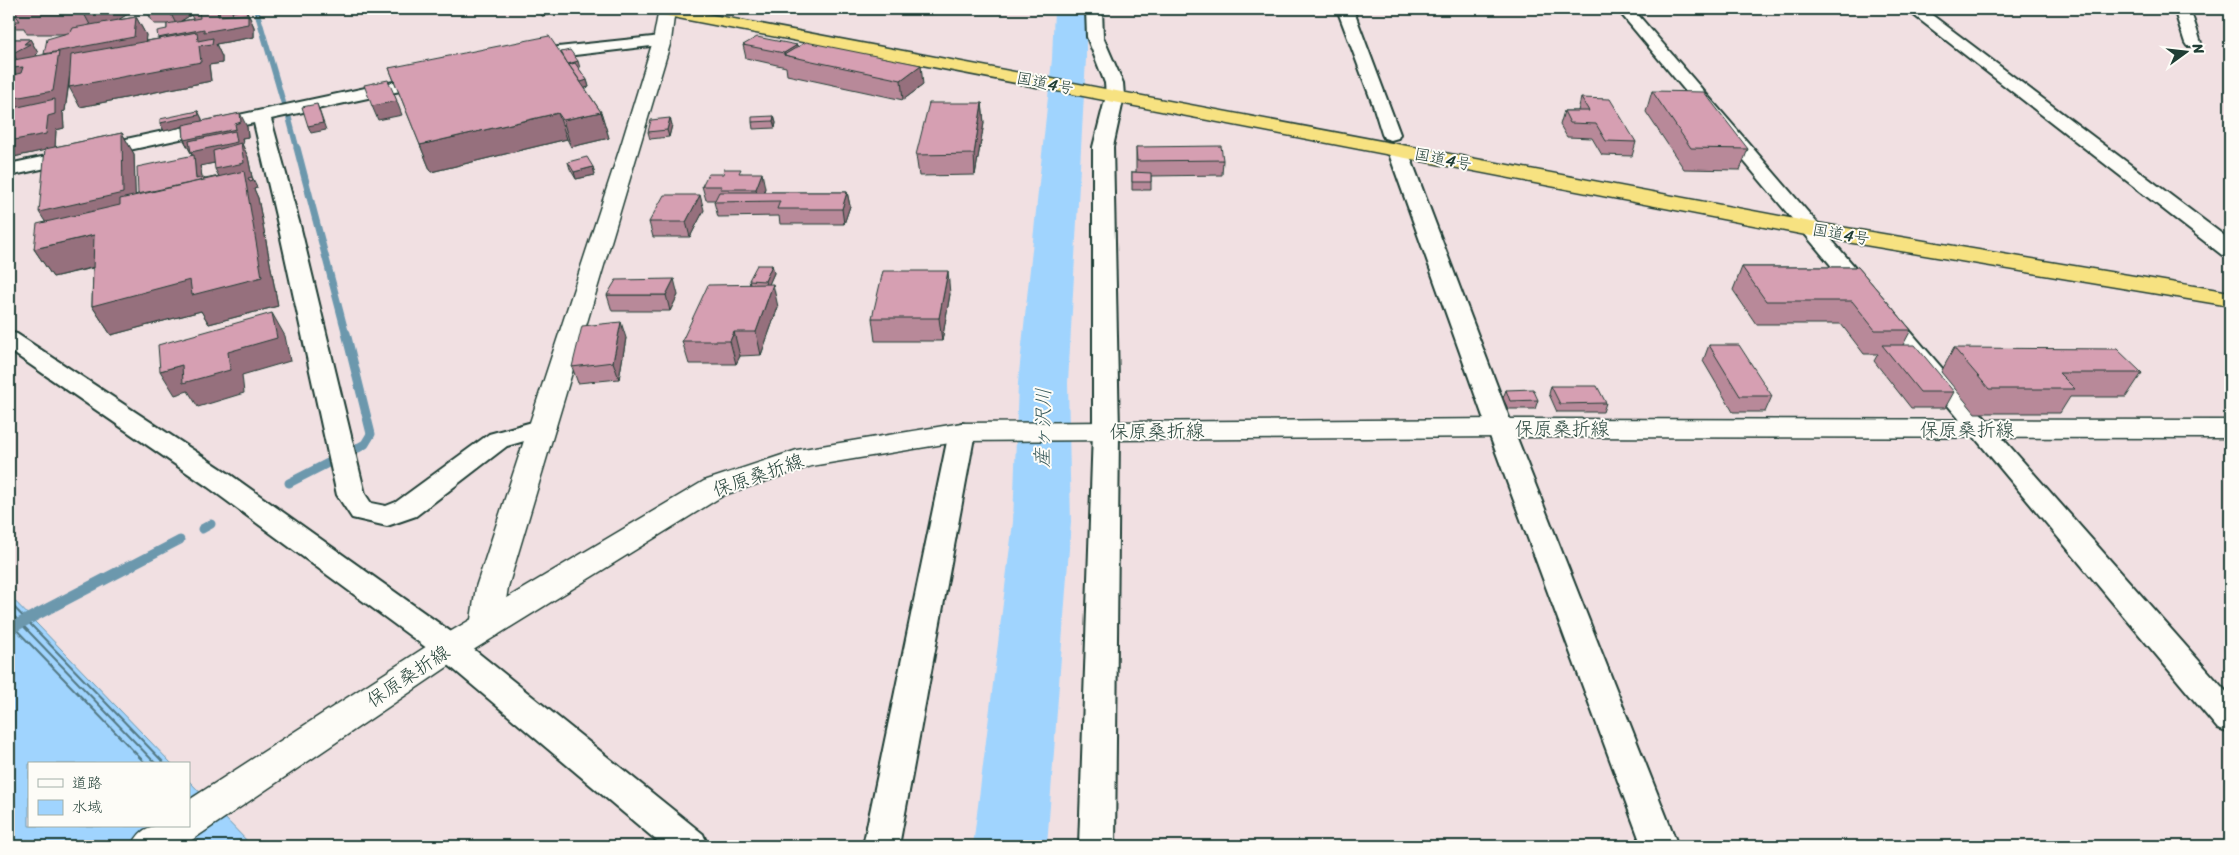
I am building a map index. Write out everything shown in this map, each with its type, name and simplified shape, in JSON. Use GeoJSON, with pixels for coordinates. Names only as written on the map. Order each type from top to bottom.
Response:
{"type":"FeatureCollection","features":[{"type":"Feature","properties":{"kind":"highway","name":"国道4号"},"geometry":{"type":"LineString","coordinates":[[663,9],[1026,72]]}},
{"type":"Feature","properties":{"kind":"highway","name":"国道4号"},"geometry":{"type":"LineString","coordinates":[[716,9],[1026,72],[1394,143],[1811,229],[2230,299]]}},
{"type":"Feature","properties":{"kind":"highway","name":"国道4号"},"geometry":{"type":"LineString","coordinates":[[1394,143],[1963,238],[2230,280]]}},
{"type":"Feature","properties":{"kind":"main road"},"geometry":{"type":"LineString","coordinates":[[486,626],[492,587],[662,41],[663,9]]}},
{"type":"Feature","properties":{"kind":"main road","name":"保原桑折線"},"geometry":{"type":"LineString","coordinates":[[190,820],[442,653],[714,488],[806,457],[962,432],[1500,428],[2230,429]]}},
{"type":"Feature","properties":{"kind":"main road"},"geometry":{"type":"LineString","coordinates":[[151,846],[179,828]]}},
{"type":"Feature","properties":{"kind":"street"},"geometry":{"type":"LineString","coordinates":[[1094,9],[1095,37],[1108,88],[1103,147],[1099,431],[1097,846]]}},
{"type":"Feature","properties":{"kind":"street"},"geometry":{"type":"LineString","coordinates":[[1345,9],[1500,428],[1660,846]]}},
{"type":"Feature","properties":{"kind":"street"},"geometry":{"type":"LineString","coordinates":[[1625,9],[1981,430],[2230,718]]}},
{"type":"Feature","properties":{"kind":"street"},"geometry":{"type":"LineString","coordinates":[[1914,9],[2230,250]]}},
{"type":"Feature","properties":{"kind":"street"},"geometry":{"type":"LineString","coordinates":[[2182,9],[2193,43]]}},
{"type":"Feature","properties":{"kind":"street"},"geometry":{"type":"LineString","coordinates":[[510,62],[558,52],[662,41]]}},
{"type":"Feature","properties":{"kind":"street"},"geometry":{"type":"LineString","coordinates":[[9,170],[443,77]]}},
{"type":"Feature","properties":{"kind":"street"},"geometry":{"type":"LineString","coordinates":[[261,116],[290,228],[351,495],[362,510],[387,516],[406,508],[498,440],[543,427]]}},
{"type":"Feature","properties":{"kind":"street"},"geometry":{"type":"LineString","coordinates":[[9,339],[218,480],[690,846]]}},
{"type":"Feature","properties":{"kind":"street"},"geometry":{"type":"LineString","coordinates":[[881,846],[962,432]]}},
{"type":"Feature","properties":{"kind":"water"},"geometry":{"type":"Polygon","coordinates":[[[9,595],[170,762],[28,762],[28,828],[190,828],[190,782],[252,846],[9,846],[9,595]]]}},
{"type":"Feature","properties":{"kind":"building"},"geometry":{"type":"Polygon","coordinates":[[[16,9],[84,9],[13,10],[16,9]]]}},
{"type":"Feature","properties":{"kind":"building"},"geometry":{"type":"Polygon","coordinates":[[[152,9],[174,9],[170,12],[147,12],[152,9]]]}},
{"type":"Feature","properties":{"kind":"building"},"geometry":{"type":"Polygon","coordinates":[[[217,9],[218,16],[248,14],[248,24],[204,32],[204,29],[158,38],[157,31],[167,29],[167,24],[200,18],[199,11],[217,9]]]}},
{"type":"Feature","properties":{"kind":"building"},"geometry":{"type":"Polygon","coordinates":[[[246,9],[247,14],[233,15],[232,12],[246,9]]]}},
{"type":"Feature","properties":{"kind":"building"},"geometry":{"type":"Polygon","coordinates":[[[15,14],[20,21],[9,21],[9,17],[15,14]]]}},
{"type":"Feature","properties":{"kind":"building"},"geometry":{"type":"Polygon","coordinates":[[[136,17],[134,37],[44,54],[47,39],[71,32],[73,28],[136,17]]]}},
{"type":"Feature","properties":{"kind":"building"},"geometry":{"type":"Polygon","coordinates":[[[197,32],[198,41],[213,38],[212,44],[199,46],[201,62],[69,87],[71,55],[197,32]]]}},
{"type":"Feature","properties":{"kind":"building"},"geometry":{"type":"Polygon","coordinates":[[[549,36],[601,112],[563,120],[558,113],[420,145],[389,68],[549,36]]]}},
{"type":"Feature","properties":{"kind":"building"},"geometry":{"type":"Polygon","coordinates":[[[757,37],[797,45],[784,53],[743,45],[757,37]]]}},
{"type":"Feature","properties":{"kind":"building"},"geometry":{"type":"Polygon","coordinates":[[[9,39],[30,39],[24,44],[30,44],[13,53],[9,53],[9,39]]]}},
{"type":"Feature","properties":{"kind":"building"},"geometry":{"type":"Polygon","coordinates":[[[806,42],[921,65],[901,80],[784,55],[806,42]]]}},
{"type":"Feature","properties":{"kind":"building"},"geometry":{"type":"Polygon","coordinates":[[[570,50],[578,61],[568,64],[561,52],[570,50]]]}},
{"type":"Feature","properties":{"kind":"building"},"geometry":{"type":"Polygon","coordinates":[[[59,52],[53,91],[9,99],[9,76],[21,73],[23,67],[12,68],[14,60],[59,52]]]}},
{"type":"Feature","properties":{"kind":"building"},"geometry":{"type":"Polygon","coordinates":[[[575,63],[587,80],[581,82],[569,65],[575,63]]]}},
{"type":"Feature","properties":{"kind":"building"},"geometry":{"type":"Polygon","coordinates":[[[388,80],[397,101],[372,106],[364,85],[388,80]]]}},
{"type":"Feature","properties":{"kind":"building"},"geometry":{"type":"Polygon","coordinates":[[[1652,91],[1704,92],[1748,149],[1691,148],[1652,91]]]}},
{"type":"Feature","properties":{"kind":"building"},"geometry":{"type":"Polygon","coordinates":[[[1581,98],[1610,99],[1636,142],[1606,141],[1596,124],[1570,123],[1564,111],[1589,111],[1581,98]]]}},
{"type":"Feature","properties":{"kind":"building"},"geometry":{"type":"Polygon","coordinates":[[[55,99],[55,114],[48,116],[46,134],[9,141],[9,109],[55,99]]]}},
{"type":"Feature","properties":{"kind":"building"},"geometry":{"type":"Polygon","coordinates":[[[929,103],[982,103],[974,154],[916,155],[929,103]]]}},
{"type":"Feature","properties":{"kind":"building"},"geometry":{"type":"Polygon","coordinates":[[[317,104],[323,123],[308,126],[302,107],[317,104]]]}},
{"type":"Feature","properties":{"kind":"building"},"geometry":{"type":"Polygon","coordinates":[[[198,111],[199,115],[160,123],[160,119],[198,111]]]}},
{"type":"Feature","properties":{"kind":"building"},"geometry":{"type":"Polygon","coordinates":[[[240,113],[241,122],[235,124],[236,129],[184,140],[183,125],[240,113]]]}},
{"type":"Feature","properties":{"kind":"building"},"geometry":{"type":"Polygon","coordinates":[[[774,116],[773,121],[752,122],[752,117],[774,116]]]}},
{"type":"Feature","properties":{"kind":"building"},"geometry":{"type":"Polygon","coordinates":[[[670,118],[667,130],[648,132],[651,120],[670,118]]]}},
{"type":"Feature","properties":{"kind":"building"},"geometry":{"type":"Polygon","coordinates":[[[235,131],[237,142],[191,152],[189,141],[235,131]]]}},
{"type":"Feature","properties":{"kind":"building"},"geometry":{"type":"Polygon","coordinates":[[[122,133],[123,193],[39,212],[45,149],[122,133]]]}},
{"type":"Feature","properties":{"kind":"building"},"geometry":{"type":"Polygon","coordinates":[[[241,143],[244,163],[215,169],[213,151],[241,143]]]}},
{"type":"Feature","properties":{"kind":"building"},"geometry":{"type":"Polygon","coordinates":[[[1221,146],[1223,160],[1137,161],[1136,147],[1221,146]]]}},
{"type":"Feature","properties":{"kind":"building"},"geometry":{"type":"Polygon","coordinates":[[[194,155],[196,179],[204,177],[204,180],[138,194],[137,167],[194,155]]]}},
{"type":"Feature","properties":{"kind":"building"},"geometry":{"type":"Polygon","coordinates":[[[587,157],[593,167],[574,172],[568,162],[587,157]]]}},
{"type":"Feature","properties":{"kind":"building"},"geometry":{"type":"Polygon","coordinates":[[[724,169],[741,169],[739,173],[762,173],[756,189],[720,189],[722,186],[702,186],[708,174],[723,174],[724,169]]]}},
{"type":"Feature","properties":{"kind":"building"},"geometry":{"type":"Polygon","coordinates":[[[244,171],[262,277],[192,295],[190,280],[92,306],[94,235],[34,249],[37,224],[120,205],[120,199],[244,171]]]}},
{"type":"Feature","properties":{"kind":"building"},"geometry":{"type":"Polygon","coordinates":[[[1132,172],[1151,173],[1151,182],[1132,182],[1132,172]]]}},
{"type":"Feature","properties":{"kind":"building"},"geometry":{"type":"Polygon","coordinates":[[[719,192],[847,192],[842,209],[777,209],[780,201],[714,202],[719,192]]]}},
{"type":"Feature","properties":{"kind":"building"},"geometry":{"type":"Polygon","coordinates":[[[664,195],[700,195],[686,222],[649,222],[664,195]]]}},
{"type":"Feature","properties":{"kind":"building"},"geometry":{"type":"Polygon","coordinates":[[[757,265],[772,265],[765,281],[749,280],[757,265]]]}},
{"type":"Feature","properties":{"kind":"building"},"geometry":{"type":"Polygon","coordinates":[[[1742,267],[1858,267],[1911,330],[1875,330],[1852,301],[1766,301],[1742,267]]]}},
{"type":"Feature","properties":{"kind":"building"},"geometry":{"type":"Polygon","coordinates":[[[883,271],[948,271],[939,318],[872,318],[883,271]]]}},
{"type":"Feature","properties":{"kind":"building"},"geometry":{"type":"Polygon","coordinates":[[[674,279],[666,295],[607,295],[616,280],[674,279]]]}},
{"type":"Feature","properties":{"kind":"building"},"geometry":{"type":"Polygon","coordinates":[[[773,284],[756,332],[734,332],[730,341],[682,341],[708,285],[773,284]]]}},
{"type":"Feature","properties":{"kind":"building"},"geometry":{"type":"Polygon","coordinates":[[[272,313],[277,338],[228,352],[230,370],[183,383],[182,365],[160,371],[158,345],[272,313]]]}},
{"type":"Feature","properties":{"kind":"building"},"geometry":{"type":"Polygon","coordinates":[[[621,322],[613,362],[572,367],[582,326],[621,322]]]}},
{"type":"Feature","properties":{"kind":"building"},"geometry":{"type":"Polygon","coordinates":[[[1709,345],[1739,345],[1772,396],[1740,396],[1709,345]]]}},
{"type":"Feature","properties":{"kind":"building"},"geometry":{"type":"Polygon","coordinates":[[[1882,345],[1915,345],[1954,392],[1920,392],[1882,345]]]}},
{"type":"Feature","properties":{"kind":"building"},"geometry":{"type":"Polygon","coordinates":[[[1954,348],[2117,349],[2142,373],[2059,373],[2075,389],[1989,389],[1954,348]]]}},
{"type":"Feature","properties":{"kind":"building"},"geometry":{"type":"Polygon","coordinates":[[[1551,386],[1597,386],[1606,403],[1560,404],[1551,386]]]}},
{"type":"Feature","properties":{"kind":"building"},"geometry":{"type":"Polygon","coordinates":[[[1533,389],[1538,400],[1510,401],[1506,390],[1533,389]]]}},
{"type":"Feature","properties":{"kind":"waterway"},"geometry":{"type":"LineString","coordinates":[[256,9],[284,105]]}},
{"type":"Feature","properties":{"kind":"waterway","name":"産ヶ沢川"},"geometry":{"type":"LineString","coordinates":[[1010,846],[1042,522],[1043,383],[1069,59],[1070,9]]}},
{"type":"Feature","properties":{"kind":"waterway"},"geometry":{"type":"LineString","coordinates":[[289,118],[297,149]]}},
{"type":"Feature","properties":{"kind":"waterway"},"geometry":{"type":"LineString","coordinates":[[297,148],[346,335]]}},
{"type":"Feature","properties":{"kind":"waterway"},"geometry":{"type":"LineString","coordinates":[[346,333],[371,434],[365,444],[358,448]]}},
{"type":"Feature","properties":{"kind":"waterway"},"geometry":{"type":"LineString","coordinates":[[289,483],[328,463]]}},
{"type":"Feature","properties":{"kind":"waterway"},"geometry":{"type":"LineString","coordinates":[[202,529],[211,524]]}},
{"type":"Feature","properties":{"kind":"waterway"},"geometry":{"type":"LineString","coordinates":[[130,566],[180,540]]}},
{"type":"Feature","properties":{"kind":"waterway"},"geometry":{"type":"LineString","coordinates":[[9,629],[132,565]]}}]}
